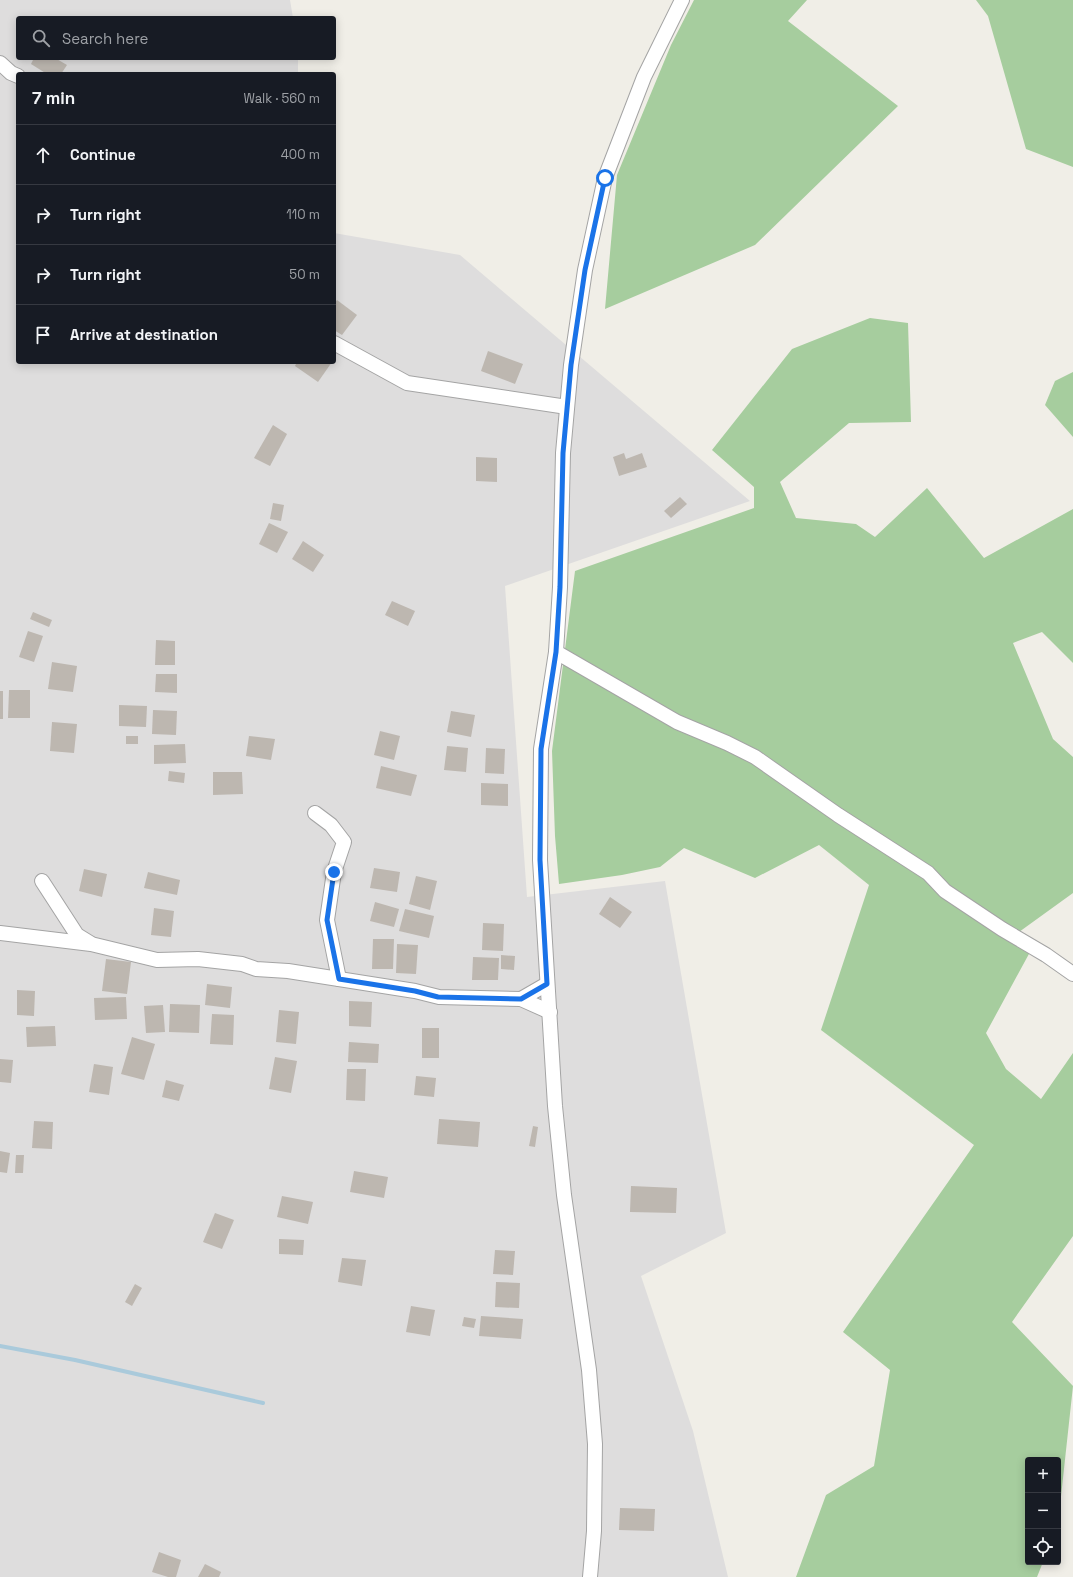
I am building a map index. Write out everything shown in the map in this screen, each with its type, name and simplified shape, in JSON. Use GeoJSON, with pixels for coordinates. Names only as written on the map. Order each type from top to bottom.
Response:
{"type":"FeatureCollection","features":[{"type":"Feature","properties":{"kind":"street"},"geometry":{"type":"LineString","coordinates":[[590,1577],[594,1531],[595,1444],[589,1370],[563,1187],[555,1106],[540,860],[541,749],[556,652],[560,587],[563,453],[571,365],[585,270],[605,178],[644,77],[682,0]]}},
{"type":"Feature","properties":{"kind":"street"},"geometry":{"type":"LineString","coordinates":[[0,63],[11,73],[16,75]]}},
{"type":"Feature","properties":{"kind":"street"},"geometry":{"type":"LineString","coordinates":[[336,344],[407,383],[567,407]]}},
{"type":"Feature","properties":{"kind":"street"},"geometry":{"type":"LineString","coordinates":[[556,652],[677,722],[727,743],[755,757],[838,815],[928,873],[945,891],[1002,929],[1046,955],[1073,974]]}},
{"type":"Feature","properties":{"kind":"street"},"geometry":{"type":"LineString","coordinates":[[315,813],[331,825],[344,842],[334,872],[327,920],[339,979]]}},
{"type":"Feature","properties":{"kind":"street"},"geometry":{"type":"LineString","coordinates":[[42,881],[77,935],[92,944]]}},
{"type":"Feature","properties":{"kind":"street"},"geometry":{"type":"LineString","coordinates":[[0,933],[92,944],[157,960],[198,959],[242,964],[256,969],[288,971],[415,991],[438,997],[521,999],[550,1012]]}},
{"type":"Feature","properties":{"kind":"street"},"geometry":{"type":"LineString","coordinates":[[521,999],[547,984]]}},
{"type":"Feature","properties":{"kind":"shaded area"},"geometry":{"type":"Polygon","coordinates":[[[0,0],[290,0],[293,16],[16,16],[16,60],[298,60],[298,72],[16,72],[16,364],[336,364],[336,233],[460,255],[750,501],[505,586],[527,897],[665,881],[726,1233],[641,1276],[693,1431],[728,1577],[0,1577],[0,0]]]}},
{"type":"Feature","properties":{"kind":"green space"},"geometry":{"type":"Polygon","coordinates":[[[694,0],[807,0],[788,21],[898,106],[755,245],[605,309],[617,175],[671,45],[694,0]]]}},
{"type":"Feature","properties":{"kind":"green space"},"geometry":{"type":"Polygon","coordinates":[[[976,0],[1073,0],[1073,167],[1026,149],[988,16],[976,0]]]}},
{"type":"Feature","properties":{"kind":"green space"},"geometry":{"type":"Polygon","coordinates":[[[870,318],[908,323],[911,422],[849,423],[780,482],[796,518],[856,524],[875,537],[927,488],[984,558],[1073,509],[1073,663],[1042,632],[1013,643],[1053,739],[1073,757],[1073,893],[1019,932],[1030,952],[986,1033],[1006,1069],[1041,1099],[1073,1053],[1073,1236],[1012,1322],[1073,1386],[1061,1496],[1061,1457],[1025,1457],[1025,1565],[1042,1565],[1037,1577],[796,1577],[826,1495],[874,1466],[890,1370],[843,1332],[974,1145],[821,1030],[869,885],[819,845],[755,878],[684,848],[660,867],[622,875],[559,884],[555,836],[552,751],[575,571],[754,508],[754,487],[712,450],[792,349],[870,318]]]}},
{"type":"Feature","properties":{"kind":"green space"},"geometry":{"type":"Polygon","coordinates":[[[1073,372],[1073,437],[1045,405],[1055,381],[1073,372]]]}},
{"type":"Feature","properties":{"kind":"building"},"geometry":{"type":"Polygon","coordinates":[[[33,60],[58,60],[67,65],[62,72],[44,72],[31,64],[33,60]]]}},
{"type":"Feature","properties":{"kind":"building"},"geometry":{"type":"Polygon","coordinates":[[[337,300],[357,315],[342,335],[336,331],[337,300]]]}},
{"type":"Feature","properties":{"kind":"building"},"geometry":{"type":"Polygon","coordinates":[[[488,351],[523,364],[515,384],[481,371],[488,351]]]}},
{"type":"Feature","properties":{"kind":"building"},"geometry":{"type":"Polygon","coordinates":[[[296,364],[331,364],[318,382],[295,366],[296,364]]]}},
{"type":"Feature","properties":{"kind":"building"},"geometry":{"type":"Polygon","coordinates":[[[273,425],[287,434],[270,466],[254,458],[273,425]]]}},
{"type":"Feature","properties":{"kind":"building"},"geometry":{"type":"Polygon","coordinates":[[[624,453],[626,459],[642,453],[647,467],[619,476],[613,457],[624,453]]]}},
{"type":"Feature","properties":{"kind":"building"},"geometry":{"type":"Polygon","coordinates":[[[476,457],[497,458],[497,482],[476,481],[476,457]]]}},
{"type":"Feature","properties":{"kind":"building"},"geometry":{"type":"Polygon","coordinates":[[[680,497],[687,504],[671,518],[664,511],[680,497]]]}},
{"type":"Feature","properties":{"kind":"building"},"geometry":{"type":"Polygon","coordinates":[[[273,503],[284,505],[281,521],[270,519],[273,503]]]}},
{"type":"Feature","properties":{"kind":"building"},"geometry":{"type":"Polygon","coordinates":[[[269,523],[288,532],[277,553],[259,544],[269,523]]]}},
{"type":"Feature","properties":{"kind":"building"},"geometry":{"type":"Polygon","coordinates":[[[303,541],[324,555],[313,572],[292,559],[303,541]]]}},
{"type":"Feature","properties":{"kind":"building"},"geometry":{"type":"Polygon","coordinates":[[[392,601],[415,611],[408,626],[385,615],[392,601]]]}},
{"type":"Feature","properties":{"kind":"building"},"geometry":{"type":"Polygon","coordinates":[[[33,612],[52,620],[49,627],[30,619],[33,612]]]}},
{"type":"Feature","properties":{"kind":"building"},"geometry":{"type":"Polygon","coordinates":[[[28,631],[43,636],[34,662],[19,657],[28,631]]]}},
{"type":"Feature","properties":{"kind":"building"},"geometry":{"type":"Polygon","coordinates":[[[156,640],[175,641],[175,665],[155,665],[156,640]]]}},
{"type":"Feature","properties":{"kind":"building"},"geometry":{"type":"Polygon","coordinates":[[[52,662],[77,666],[73,692],[48,689],[52,662]]]}},
{"type":"Feature","properties":{"kind":"building"},"geometry":{"type":"Polygon","coordinates":[[[156,674],[177,674],[177,693],[155,692],[156,674]]]}},
{"type":"Feature","properties":{"kind":"building"},"geometry":{"type":"Polygon","coordinates":[[[9,690],[30,690],[30,718],[8,718],[9,690]]]}},
{"type":"Feature","properties":{"kind":"building"},"geometry":{"type":"Polygon","coordinates":[[[0,691],[3,691],[3,719],[0,719],[0,691]]]}},
{"type":"Feature","properties":{"kind":"building"},"geometry":{"type":"Polygon","coordinates":[[[119,705],[147,706],[146,727],[119,726],[119,705]]]}},
{"type":"Feature","properties":{"kind":"building"},"geometry":{"type":"Polygon","coordinates":[[[153,710],[177,711],[176,735],[152,734],[153,710]]]}},
{"type":"Feature","properties":{"kind":"building"},"geometry":{"type":"Polygon","coordinates":[[[451,711],[475,715],[471,737],[447,732],[451,711]]]}},
{"type":"Feature","properties":{"kind":"building"},"geometry":{"type":"Polygon","coordinates":[[[52,722],[77,724],[74,753],[50,751],[52,722]]]}},
{"type":"Feature","properties":{"kind":"building"},"geometry":{"type":"Polygon","coordinates":[[[380,731],[400,736],[394,760],[374,755],[380,731]]]}},
{"type":"Feature","properties":{"kind":"building"},"geometry":{"type":"Polygon","coordinates":[[[126,736],[138,736],[138,744],[126,744],[126,736]]]}},
{"type":"Feature","properties":{"kind":"building"},"geometry":{"type":"Polygon","coordinates":[[[249,736],[275,739],[271,760],[246,756],[249,736]]]}},
{"type":"Feature","properties":{"kind":"building"},"geometry":{"type":"Polygon","coordinates":[[[185,744],[186,763],[154,764],[154,745],[185,744]]]}},
{"type":"Feature","properties":{"kind":"building"},"geometry":{"type":"Polygon","coordinates":[[[447,746],[468,748],[466,772],[444,770],[447,746]]]}},
{"type":"Feature","properties":{"kind":"building"},"geometry":{"type":"Polygon","coordinates":[[[486,748],[505,749],[504,774],[485,773],[486,748]]]}},
{"type":"Feature","properties":{"kind":"building"},"geometry":{"type":"Polygon","coordinates":[[[381,766],[417,775],[411,796],[376,788],[381,766]]]}},
{"type":"Feature","properties":{"kind":"building"},"geometry":{"type":"Polygon","coordinates":[[[169,771],[185,773],[184,783],[168,781],[169,771]]]}},
{"type":"Feature","properties":{"kind":"building"},"geometry":{"type":"Polygon","coordinates":[[[213,772],[242,772],[243,794],[213,795],[213,772]]]}},
{"type":"Feature","properties":{"kind":"building"},"geometry":{"type":"Polygon","coordinates":[[[481,783],[508,784],[508,806],[481,805],[481,783]]]}},
{"type":"Feature","properties":{"kind":"building"},"geometry":{"type":"Polygon","coordinates":[[[374,868],[400,872],[397,892],[370,888],[374,868]]]}},
{"type":"Feature","properties":{"kind":"building"},"geometry":{"type":"Polygon","coordinates":[[[84,869],[107,874],[102,897],[79,891],[84,869]]]}},
{"type":"Feature","properties":{"kind":"building"},"geometry":{"type":"Polygon","coordinates":[[[148,872],[180,880],[177,895],[144,888],[148,872]]]}},
{"type":"Feature","properties":{"kind":"building"},"geometry":{"type":"Polygon","coordinates":[[[416,876],[437,881],[430,910],[409,904],[416,876]]]}},
{"type":"Feature","properties":{"kind":"building"},"geometry":{"type":"Polygon","coordinates":[[[610,897],[632,912],[620,928],[599,914],[610,897]]]}},
{"type":"Feature","properties":{"kind":"building"},"geometry":{"type":"Polygon","coordinates":[[[375,902],[399,909],[394,927],[370,921],[375,902]]]}},
{"type":"Feature","properties":{"kind":"building"},"geometry":{"type":"Polygon","coordinates":[[[154,908],[174,911],[171,937],[151,935],[154,908]]]}},
{"type":"Feature","properties":{"kind":"building"},"geometry":{"type":"Polygon","coordinates":[[[405,909],[434,916],[429,938],[399,931],[405,909]]]}},
{"type":"Feature","properties":{"kind":"building"},"geometry":{"type":"Polygon","coordinates":[[[483,923],[504,924],[503,951],[482,950],[483,923]]]}},
{"type":"Feature","properties":{"kind":"building"},"geometry":{"type":"Polygon","coordinates":[[[373,939],[394,939],[393,969],[372,969],[373,939]]]}},
{"type":"Feature","properties":{"kind":"building"},"geometry":{"type":"Polygon","coordinates":[[[397,944],[418,945],[416,974],[396,973],[397,944]]]}},
{"type":"Feature","properties":{"kind":"building"},"geometry":{"type":"Polygon","coordinates":[[[501,955],[515,956],[514,970],[501,969],[501,955]]]}},
{"type":"Feature","properties":{"kind":"building"},"geometry":{"type":"Polygon","coordinates":[[[473,957],[499,958],[498,980],[472,980],[473,957]]]}},
{"type":"Feature","properties":{"kind":"building"},"geometry":{"type":"Polygon","coordinates":[[[106,959],[131,962],[127,994],[102,991],[106,959]]]}},
{"type":"Feature","properties":{"kind":"building"},"geometry":{"type":"Polygon","coordinates":[[[207,984],[232,987],[230,1008],[205,1005],[207,984]]]}},
{"type":"Feature","properties":{"kind":"building"},"geometry":{"type":"Polygon","coordinates":[[[17,990],[35,991],[34,1016],[17,1015],[17,990]]]}},
{"type":"Feature","properties":{"kind":"building"},"geometry":{"type":"Polygon","coordinates":[[[126,997],[127,1019],[95,1020],[94,998],[126,997]]]}},
{"type":"Feature","properties":{"kind":"building"},"geometry":{"type":"Polygon","coordinates":[[[349,1001],[372,1002],[371,1027],[349,1026],[349,1001]]]}},
{"type":"Feature","properties":{"kind":"building"},"geometry":{"type":"Polygon","coordinates":[[[170,1004],[200,1005],[199,1033],[169,1032],[170,1004]]]}},
{"type":"Feature","properties":{"kind":"building"},"geometry":{"type":"Polygon","coordinates":[[[163,1005],[165,1032],[146,1033],[144,1006],[163,1005]]]}},
{"type":"Feature","properties":{"kind":"building"},"geometry":{"type":"Polygon","coordinates":[[[279,1010],[299,1012],[296,1044],[276,1042],[279,1010]]]}},
{"type":"Feature","properties":{"kind":"building"},"geometry":{"type":"Polygon","coordinates":[[[212,1014],[234,1015],[233,1045],[210,1044],[212,1014]]]}},
{"type":"Feature","properties":{"kind":"building"},"geometry":{"type":"Polygon","coordinates":[[[55,1026],[56,1046],[27,1047],[26,1027],[55,1026]]]}},
{"type":"Feature","properties":{"kind":"building"},"geometry":{"type":"Polygon","coordinates":[[[422,1028],[439,1028],[439,1058],[422,1058],[422,1028]]]}},
{"type":"Feature","properties":{"kind":"building"},"geometry":{"type":"Polygon","coordinates":[[[132,1037],[155,1044],[144,1080],[121,1074],[132,1037]]]}},
{"type":"Feature","properties":{"kind":"building"},"geometry":{"type":"Polygon","coordinates":[[[349,1042],[379,1044],[378,1063],[348,1062],[349,1042]]]}},
{"type":"Feature","properties":{"kind":"building"},"geometry":{"type":"Polygon","coordinates":[[[275,1057],[297,1061],[291,1093],[269,1089],[275,1057]]]}},
{"type":"Feature","properties":{"kind":"building"},"geometry":{"type":"Polygon","coordinates":[[[0,1059],[13,1060],[11,1083],[0,1082],[0,1059]]]}},
{"type":"Feature","properties":{"kind":"building"},"geometry":{"type":"Polygon","coordinates":[[[94,1064],[113,1067],[109,1095],[89,1092],[94,1064]]]}},
{"type":"Feature","properties":{"kind":"building"},"geometry":{"type":"Polygon","coordinates":[[[347,1069],[366,1069],[365,1101],[346,1100],[347,1069]]]}},
{"type":"Feature","properties":{"kind":"building"},"geometry":{"type":"Polygon","coordinates":[[[416,1076],[436,1078],[434,1097],[414,1095],[416,1076]]]}},
{"type":"Feature","properties":{"kind":"building"},"geometry":{"type":"Polygon","coordinates":[[[166,1080],[184,1085],[179,1101],[162,1097],[166,1080]]]}},
{"type":"Feature","properties":{"kind":"building"},"geometry":{"type":"Polygon","coordinates":[[[439,1119],[480,1122],[478,1147],[437,1144],[439,1119]]]}},
{"type":"Feature","properties":{"kind":"building"},"geometry":{"type":"Polygon","coordinates":[[[34,1121],[53,1122],[52,1149],[32,1148],[34,1121]]]}},
{"type":"Feature","properties":{"kind":"building"},"geometry":{"type":"Polygon","coordinates":[[[533,1126],[538,1127],[535,1147],[529,1146],[533,1126]]]}},
{"type":"Feature","properties":{"kind":"building"},"geometry":{"type":"Polygon","coordinates":[[[0,1151],[10,1153],[7,1173],[0,1172],[0,1151]]]}},
{"type":"Feature","properties":{"kind":"building"},"geometry":{"type":"Polygon","coordinates":[[[16,1155],[24,1155],[23,1173],[15,1173],[16,1155]]]}},
{"type":"Feature","properties":{"kind":"building"},"geometry":{"type":"Polygon","coordinates":[[[354,1171],[388,1177],[384,1198],[350,1192],[354,1171]]]}},
{"type":"Feature","properties":{"kind":"building"},"geometry":{"type":"Polygon","coordinates":[[[631,1186],[677,1188],[676,1213],[630,1212],[631,1186]]]}},
{"type":"Feature","properties":{"kind":"building"},"geometry":{"type":"Polygon","coordinates":[[[282,1196],[313,1202],[308,1224],[277,1217],[282,1196]]]}},
{"type":"Feature","properties":{"kind":"building"},"geometry":{"type":"Polygon","coordinates":[[[215,1213],[234,1220],[222,1249],[203,1242],[215,1213]]]}},
{"type":"Feature","properties":{"kind":"building"},"geometry":{"type":"Polygon","coordinates":[[[279,1239],[304,1240],[303,1255],[279,1254],[279,1239]]]}},
{"type":"Feature","properties":{"kind":"building"},"geometry":{"type":"Polygon","coordinates":[[[495,1250],[515,1251],[513,1275],[493,1274],[495,1250]]]}},
{"type":"Feature","properties":{"kind":"building"},"geometry":{"type":"Polygon","coordinates":[[[342,1258],[366,1260],[362,1286],[338,1282],[342,1258]]]}},
{"type":"Feature","properties":{"kind":"building"},"geometry":{"type":"Polygon","coordinates":[[[496,1282],[520,1283],[519,1308],[495,1307],[496,1282]]]}},
{"type":"Feature","properties":{"kind":"building"},"geometry":{"type":"Polygon","coordinates":[[[135,1284],[142,1288],[132,1306],[125,1302],[135,1284]]]}},
{"type":"Feature","properties":{"kind":"building"},"geometry":{"type":"Polygon","coordinates":[[[411,1306],[435,1310],[430,1336],[406,1332],[411,1306]]]}},
{"type":"Feature","properties":{"kind":"building"},"geometry":{"type":"Polygon","coordinates":[[[481,1316],[523,1319],[521,1339],[479,1336],[481,1316]]]}},
{"type":"Feature","properties":{"kind":"building"},"geometry":{"type":"Polygon","coordinates":[[[464,1317],[476,1319],[474,1328],[462,1326],[464,1317]]]}},
{"type":"Feature","properties":{"kind":"building"},"geometry":{"type":"Polygon","coordinates":[[[620,1508],[655,1509],[654,1531],[619,1530],[620,1508]]]}},
{"type":"Feature","properties":{"kind":"building"},"geometry":{"type":"Polygon","coordinates":[[[159,1552],[181,1560],[176,1577],[168,1577],[152,1572],[159,1552]]]}},
{"type":"Feature","properties":{"kind":"building"},"geometry":{"type":"Polygon","coordinates":[[[205,1564],[221,1572],[219,1577],[198,1577],[205,1564]]]}},
{"type":"Feature","properties":{"kind":"waterway"},"geometry":{"type":"LineString","coordinates":[[0,1346],[75,1360],[263,1403]]}},
{"type":"Feature","properties":{"kind":"route"},"geometry":{"type":"LineString","coordinates":[[334,872],[327,920],[339,979],[415,991],[438,997],[521,999],[547,984],[540,860],[541,749],[556,652],[560,587],[563,453],[571,365],[585,270],[605,178]]}}]}
